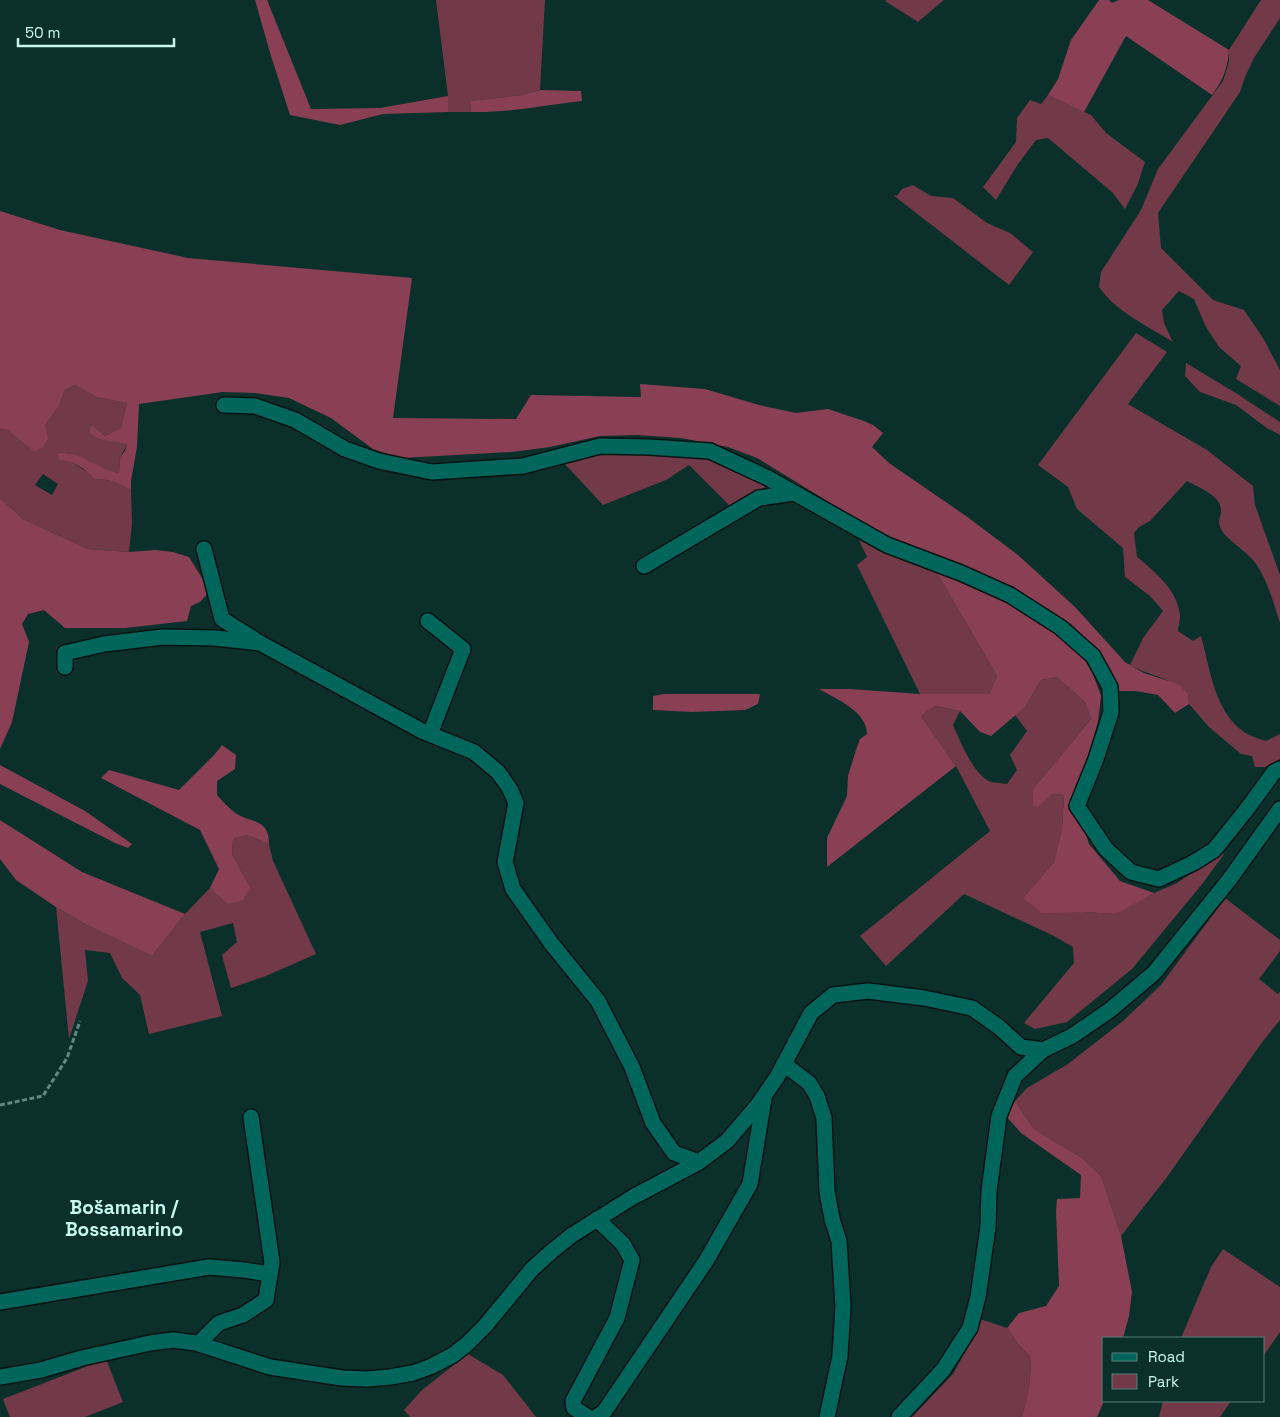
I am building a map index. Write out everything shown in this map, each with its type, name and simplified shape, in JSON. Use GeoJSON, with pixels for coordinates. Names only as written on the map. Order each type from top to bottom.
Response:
{"type":"FeatureCollection","features":[{"type":"Feature","properties":{"kind":"street"},"geometry":{"type":"LineString","coordinates":[[224,405],[255,406],[295,420],[345,449],[379,461],[432,472],[523,466],[600,446],[649,446],[710,450],[768,478],[887,545],[962,573],[1010,595],[1060,627],[1093,656],[1110,687],[1111,712],[1096,759],[1077,806],[1106,849],[1131,872],[1159,878],[1192,863],[1214,850],[1274,772],[1280,768]]}},
{"type":"Feature","properties":{"kind":"street"},"geometry":{"type":"LineString","coordinates":[[644,566],[760,498],[793,493]]}},
{"type":"Feature","properties":{"kind":"street"},"geometry":{"type":"LineString","coordinates":[[204,549],[222,619],[260,643],[430,734],[474,752],[498,772],[510,789],[516,803],[505,862],[513,889],[551,943],[598,1001],[632,1067],[653,1123],[674,1153],[699,1162]]}},
{"type":"Feature","properties":{"kind":"street"},"geometry":{"type":"LineString","coordinates":[[428,621],[463,649],[430,734]]}},
{"type":"Feature","properties":{"kind":"street"},"geometry":{"type":"LineString","coordinates":[[65,667],[65,653],[104,644],[163,637],[215,638],[260,643]]}},
{"type":"Feature","properties":{"kind":"street"},"geometry":{"type":"LineString","coordinates":[[899,1417],[943,1370],[970,1328],[978,1297],[988,1227],[989,1191],[999,1116],[1015,1076],[1043,1050],[1072,1036],[1110,1010],[1154,973],[1229,880],[1280,809]]}},
{"type":"Feature","properties":{"kind":"street"},"geometry":{"type":"LineString","coordinates":[[0,1377],[41,1370],[82,1358],[150,1343],[173,1340],[199,1344],[270,1367],[316,1374],[367,1379],[413,1373],[452,1355],[467,1344],[485,1326],[532,1269],[552,1250],[597,1219],[659,1182],[699,1162],[727,1141],[764,1095],[784,1064],[811,1013],[833,995],[868,991],[924,998],[972,1008],[1021,1047],[1043,1050]]}},
{"type":"Feature","properties":{"kind":"street"},"geometry":{"type":"LineString","coordinates":[[784,1064],[809,1083],[818,1096],[824,1118],[827,1191],[832,1219],[839,1241],[843,1306],[840,1356],[827,1417]]}},
{"type":"Feature","properties":{"kind":"street"},"geometry":{"type":"LineString","coordinates":[[596,1417],[604,1412],[706,1260],[750,1184],[764,1095]]}},
{"type":"Feature","properties":{"kind":"street"},"geometry":{"type":"LineString","coordinates":[[199,1344],[219,1323],[243,1315],[266,1300],[272,1262],[251,1117]]}},
{"type":"Feature","properties":{"kind":"street"},"geometry":{"type":"LineString","coordinates":[[588,1417],[574,1408],[573,1401],[617,1318],[632,1260],[623,1244],[597,1219]]}},
{"type":"Feature","properties":{"kind":"street"},"geometry":{"type":"LineString","coordinates":[[0,1302],[209,1267],[270,1274]]}},
{"type":"Feature","properties":{"kind":"path"},"geometry":{"type":"LineString","coordinates":[[0,1105],[43,1096],[67,1058],[80,1021]]}},
{"type":"Feature","properties":{"kind":"green space"},"geometry":{"type":"Polygon","coordinates":[[[436,0],[545,0],[540,90],[522,95],[470,101],[471,112],[448,112],[448,96],[436,0]]]}},
{"type":"Feature","properties":{"kind":"green space"},"geometry":{"type":"Polygon","coordinates":[[[944,0],[918,22],[885,1],[944,0]]]}},
{"type":"Feature","properties":{"kind":"green space"},"geometry":{"type":"Polygon","coordinates":[[[1261,0],[1280,0],[1280,18],[1254,58],[1240,92],[1158,213],[1161,248],[1213,300],[1244,310],[1263,338],[1280,370],[1280,406],[1236,379],[1241,366],[1219,347],[1206,327],[1194,299],[1179,291],[1162,310],[1164,323],[1173,342],[1123,311],[1099,287],[1101,272],[1141,210],[1158,169],[1223,81],[1229,62],[1229,50],[1261,0]]]}},
{"type":"Feature","properties":{"kind":"green space"},"geometry":{"type":"Polygon","coordinates":[[[1048,95],[1091,115],[1106,133],[1145,162],[1137,186],[1125,209],[1112,192],[1048,138],[1036,140],[1018,164],[996,200],[983,187],[1016,142],[1017,118],[1030,100],[1041,104],[1048,95]]]}},
{"type":"Feature","properties":{"kind":"green space"},"geometry":{"type":"Polygon","coordinates":[[[913,185],[931,196],[953,198],[987,223],[1010,233],[1033,252],[1009,285],[893,195],[897,196],[902,189],[913,185]]]}},
{"type":"Feature","properties":{"kind":"green space"},"geometry":{"type":"Polygon","coordinates":[[[1136,333],[1167,352],[1128,404],[1207,450],[1253,486],[1255,505],[1280,575],[1280,623],[1269,590],[1258,567],[1222,531],[1219,522],[1221,510],[1217,500],[1208,492],[1187,481],[1150,521],[1139,527],[1134,533],[1137,557],[1164,582],[1175,598],[1180,616],[1178,631],[1193,641],[1201,636],[1215,688],[1226,713],[1244,732],[1255,737],[1266,741],[1280,734],[1280,759],[1265,767],[1255,767],[1252,756],[1241,754],[1209,727],[1189,704],[1188,693],[1182,688],[1168,680],[1130,665],[1143,638],[1163,611],[1150,596],[1125,577],[1123,548],[1077,509],[1068,487],[1038,465],[1136,333]]]}},
{"type":"Feature","properties":{"kind":"green space"},"geometry":{"type":"Polygon","coordinates":[[[1186,363],[1280,422],[1280,435],[1267,428],[1236,405],[1200,392],[1185,376],[1186,363]]]}},
{"type":"Feature","properties":{"kind":"green space"},"geometry":{"type":"Polygon","coordinates":[[[75,385],[96,397],[127,403],[121,428],[105,436],[91,424],[89,432],[127,445],[120,457],[119,473],[72,454],[58,453],[89,473],[94,479],[109,480],[131,490],[132,524],[129,552],[88,549],[23,519],[0,498],[0,429],[7,430],[34,452],[45,426],[59,406],[65,390],[75,385]],[[43,474],[35,485],[52,495],[58,484],[43,474]]]}},
{"type":"Feature","properties":{"kind":"green space"},"geometry":{"type":"Polygon","coordinates":[[[619,452],[686,456],[722,462],[766,483],[764,489],[731,507],[689,465],[666,480],[603,505],[563,462],[619,452]]]}},
{"type":"Feature","properties":{"kind":"green space"},"geometry":{"type":"Polygon","coordinates":[[[859,540],[879,551],[937,573],[997,676],[989,694],[920,694],[857,565],[867,557],[859,540]]]}},
{"type":"Feature","properties":{"kind":"green space"},"geometry":{"type":"Polygon","coordinates":[[[1057,677],[1085,702],[1091,719],[1033,789],[1064,795],[1062,829],[1054,862],[1023,898],[1084,912],[1115,914],[1136,901],[1177,883],[1220,853],[1224,854],[1203,883],[1132,969],[1067,1022],[1035,1029],[1024,1023],[1074,963],[1073,947],[1054,936],[964,894],[886,966],[860,936],[990,831],[956,766],[921,716],[935,706],[960,711],[953,725],[973,766],[991,782],[1007,784],[1017,770],[1010,755],[1027,731],[1015,715],[1025,707],[1041,680],[1057,677]]]}},
{"type":"Feature","properties":{"kind":"green space"},"geometry":{"type":"Polygon","coordinates":[[[247,835],[269,844],[273,861],[316,954],[266,976],[231,988],[222,955],[237,942],[233,923],[200,932],[222,1016],[149,1034],[140,995],[122,978],[110,953],[85,950],[88,981],[69,1039],[56,907],[87,925],[152,956],[185,914],[210,888],[227,904],[250,887],[232,854],[233,839],[247,835]]]}},
{"type":"Feature","properties":{"kind":"green space"},"geometry":{"type":"Polygon","coordinates":[[[1225,898],[1280,940],[1280,951],[1259,979],[1278,994],[1280,992],[1280,1020],[1263,1041],[1167,1177],[1121,1236],[1101,1176],[1082,1158],[1034,1129],[1015,1101],[1027,1088],[1068,1064],[1123,1021],[1161,985],[1225,898]]]}},
{"type":"Feature","properties":{"kind":"green space"},"geometry":{"type":"Polygon","coordinates":[[[1223,1249],[1280,1287],[1280,1332],[1265,1354],[1265,1337],[1181,1337],[1211,1267],[1223,1249]]]}},
{"type":"Feature","properties":{"kind":"green space"},"geometry":{"type":"Polygon","coordinates":[[[980,1319],[1007,1328],[1018,1344],[1030,1356],[1029,1386],[1022,1417],[912,1417],[953,1374],[978,1329],[980,1319]]]}},
{"type":"Feature","properties":{"kind":"green space"},"geometry":{"type":"Polygon","coordinates":[[[468,1354],[503,1375],[536,1417],[410,1417],[404,1410],[422,1390],[468,1354]]]}},
{"type":"Feature","properties":{"kind":"green space"},"geometry":{"type":"Polygon","coordinates":[[[106,1359],[123,1402],[85,1417],[10,1417],[3,1399],[106,1359]]]}},
{"type":"Feature","properties":{"kind":"green space"},"geometry":{"type":"Polygon","coordinates":[[[1163,1402],[1230,1402],[1220,1417],[1159,1417],[1163,1402]]]}},
{"type":"Feature","properties":{"kind":"shaded area"},"geometry":{"type":"Polygon","coordinates":[[[255,0],[267,0],[311,109],[380,108],[448,96],[448,112],[383,114],[340,125],[290,115],[255,0]]]}},
{"type":"Feature","properties":{"kind":"shaded area"},"geometry":{"type":"Polygon","coordinates":[[[1099,0],[1109,0],[1112,3],[1119,0],[1148,0],[1229,50],[1224,74],[1212,95],[1126,36],[1084,112],[1048,95],[1058,79],[1071,40],[1099,0]]]}},
{"type":"Feature","properties":{"kind":"shaded area"},"geometry":{"type":"Polygon","coordinates":[[[540,90],[581,91],[582,101],[513,110],[471,112],[470,101],[522,95],[540,90]]]}},
{"type":"Feature","properties":{"kind":"shaded area"},"geometry":{"type":"Polygon","coordinates":[[[0,211],[60,230],[188,258],[412,278],[393,418],[516,419],[531,395],[641,397],[640,384],[705,389],[759,405],[796,413],[828,409],[864,421],[883,433],[872,447],[889,463],[966,516],[1018,555],[1075,607],[1125,662],[1144,673],[1178,684],[1188,693],[1189,704],[1175,713],[1158,695],[1135,691],[1118,691],[1101,654],[1071,624],[1006,586],[965,566],[881,534],[757,458],[728,447],[681,438],[637,435],[600,436],[550,447],[512,452],[401,458],[373,449],[331,418],[289,398],[255,393],[223,392],[139,404],[137,447],[131,490],[109,480],[94,479],[79,466],[60,460],[58,453],[81,457],[103,468],[119,473],[120,457],[127,445],[97,438],[89,432],[91,424],[105,436],[121,428],[127,403],[96,397],[75,385],[65,390],[59,406],[45,426],[48,438],[43,447],[34,452],[7,430],[0,429],[0,211]]]}},
{"type":"Feature","properties":{"kind":"shaded area"},"geometry":{"type":"Polygon","coordinates":[[[0,498],[23,519],[88,549],[129,552],[156,550],[173,552],[189,557],[210,591],[200,602],[191,606],[187,621],[125,628],[65,628],[44,610],[28,614],[22,624],[29,642],[12,722],[0,749],[0,498]]]}},
{"type":"Feature","properties":{"kind":"shaded area"},"geometry":{"type":"Polygon","coordinates":[[[937,573],[1001,596],[1054,631],[1089,663],[1101,696],[1098,722],[1077,806],[1089,844],[1120,881],[1154,893],[1115,914],[1084,912],[1042,913],[1023,898],[1054,862],[1062,829],[1064,795],[1052,794],[1038,807],[1033,806],[1033,789],[1091,719],[1085,702],[1057,677],[1041,680],[1025,707],[991,736],[980,732],[960,711],[935,706],[921,716],[956,766],[827,867],[827,838],[847,796],[848,776],[860,739],[867,734],[866,726],[856,712],[819,689],[850,689],[920,694],[989,694],[997,676],[937,573]]]}},
{"type":"Feature","properties":{"kind":"shaded area"},"geometry":{"type":"Polygon","coordinates":[[[664,694],[760,694],[758,704],[745,710],[692,712],[653,710],[653,696],[664,694]]]}},
{"type":"Feature","properties":{"kind":"shaded area"},"geometry":{"type":"Polygon","coordinates":[[[222,745],[236,755],[235,769],[217,781],[217,795],[240,816],[262,825],[266,829],[269,844],[247,835],[233,839],[232,854],[250,887],[243,900],[227,904],[210,888],[219,869],[200,830],[101,778],[109,770],[179,790],[222,745]]]}},
{"type":"Feature","properties":{"kind":"shaded area"},"geometry":{"type":"Polygon","coordinates":[[[0,765],[85,811],[132,844],[128,848],[115,843],[0,784],[0,765]]]}},
{"type":"Feature","properties":{"kind":"shaded area"},"geometry":{"type":"Polygon","coordinates":[[[0,820],[82,872],[185,914],[152,956],[87,925],[16,880],[0,859],[0,820]]]}},
{"type":"Feature","properties":{"kind":"shaded area"},"geometry":{"type":"Polygon","coordinates":[[[1015,1101],[1034,1129],[1082,1158],[1101,1176],[1121,1236],[1132,1292],[1129,1316],[1123,1337],[1102,1337],[1102,1402],[1104,1402],[1097,1417],[1022,1417],[1029,1386],[1030,1356],[1018,1344],[1007,1328],[1019,1313],[1046,1306],[1059,1286],[1057,1199],[1080,1198],[1081,1175],[1021,1133],[1006,1116],[1015,1101]]]}},
{"type":"Feature","properties":{"kind":"district","name":"Bošamarin / Bossamarino"},"geometry":{"type":"Point","coordinates":[124,1218]}}]}
